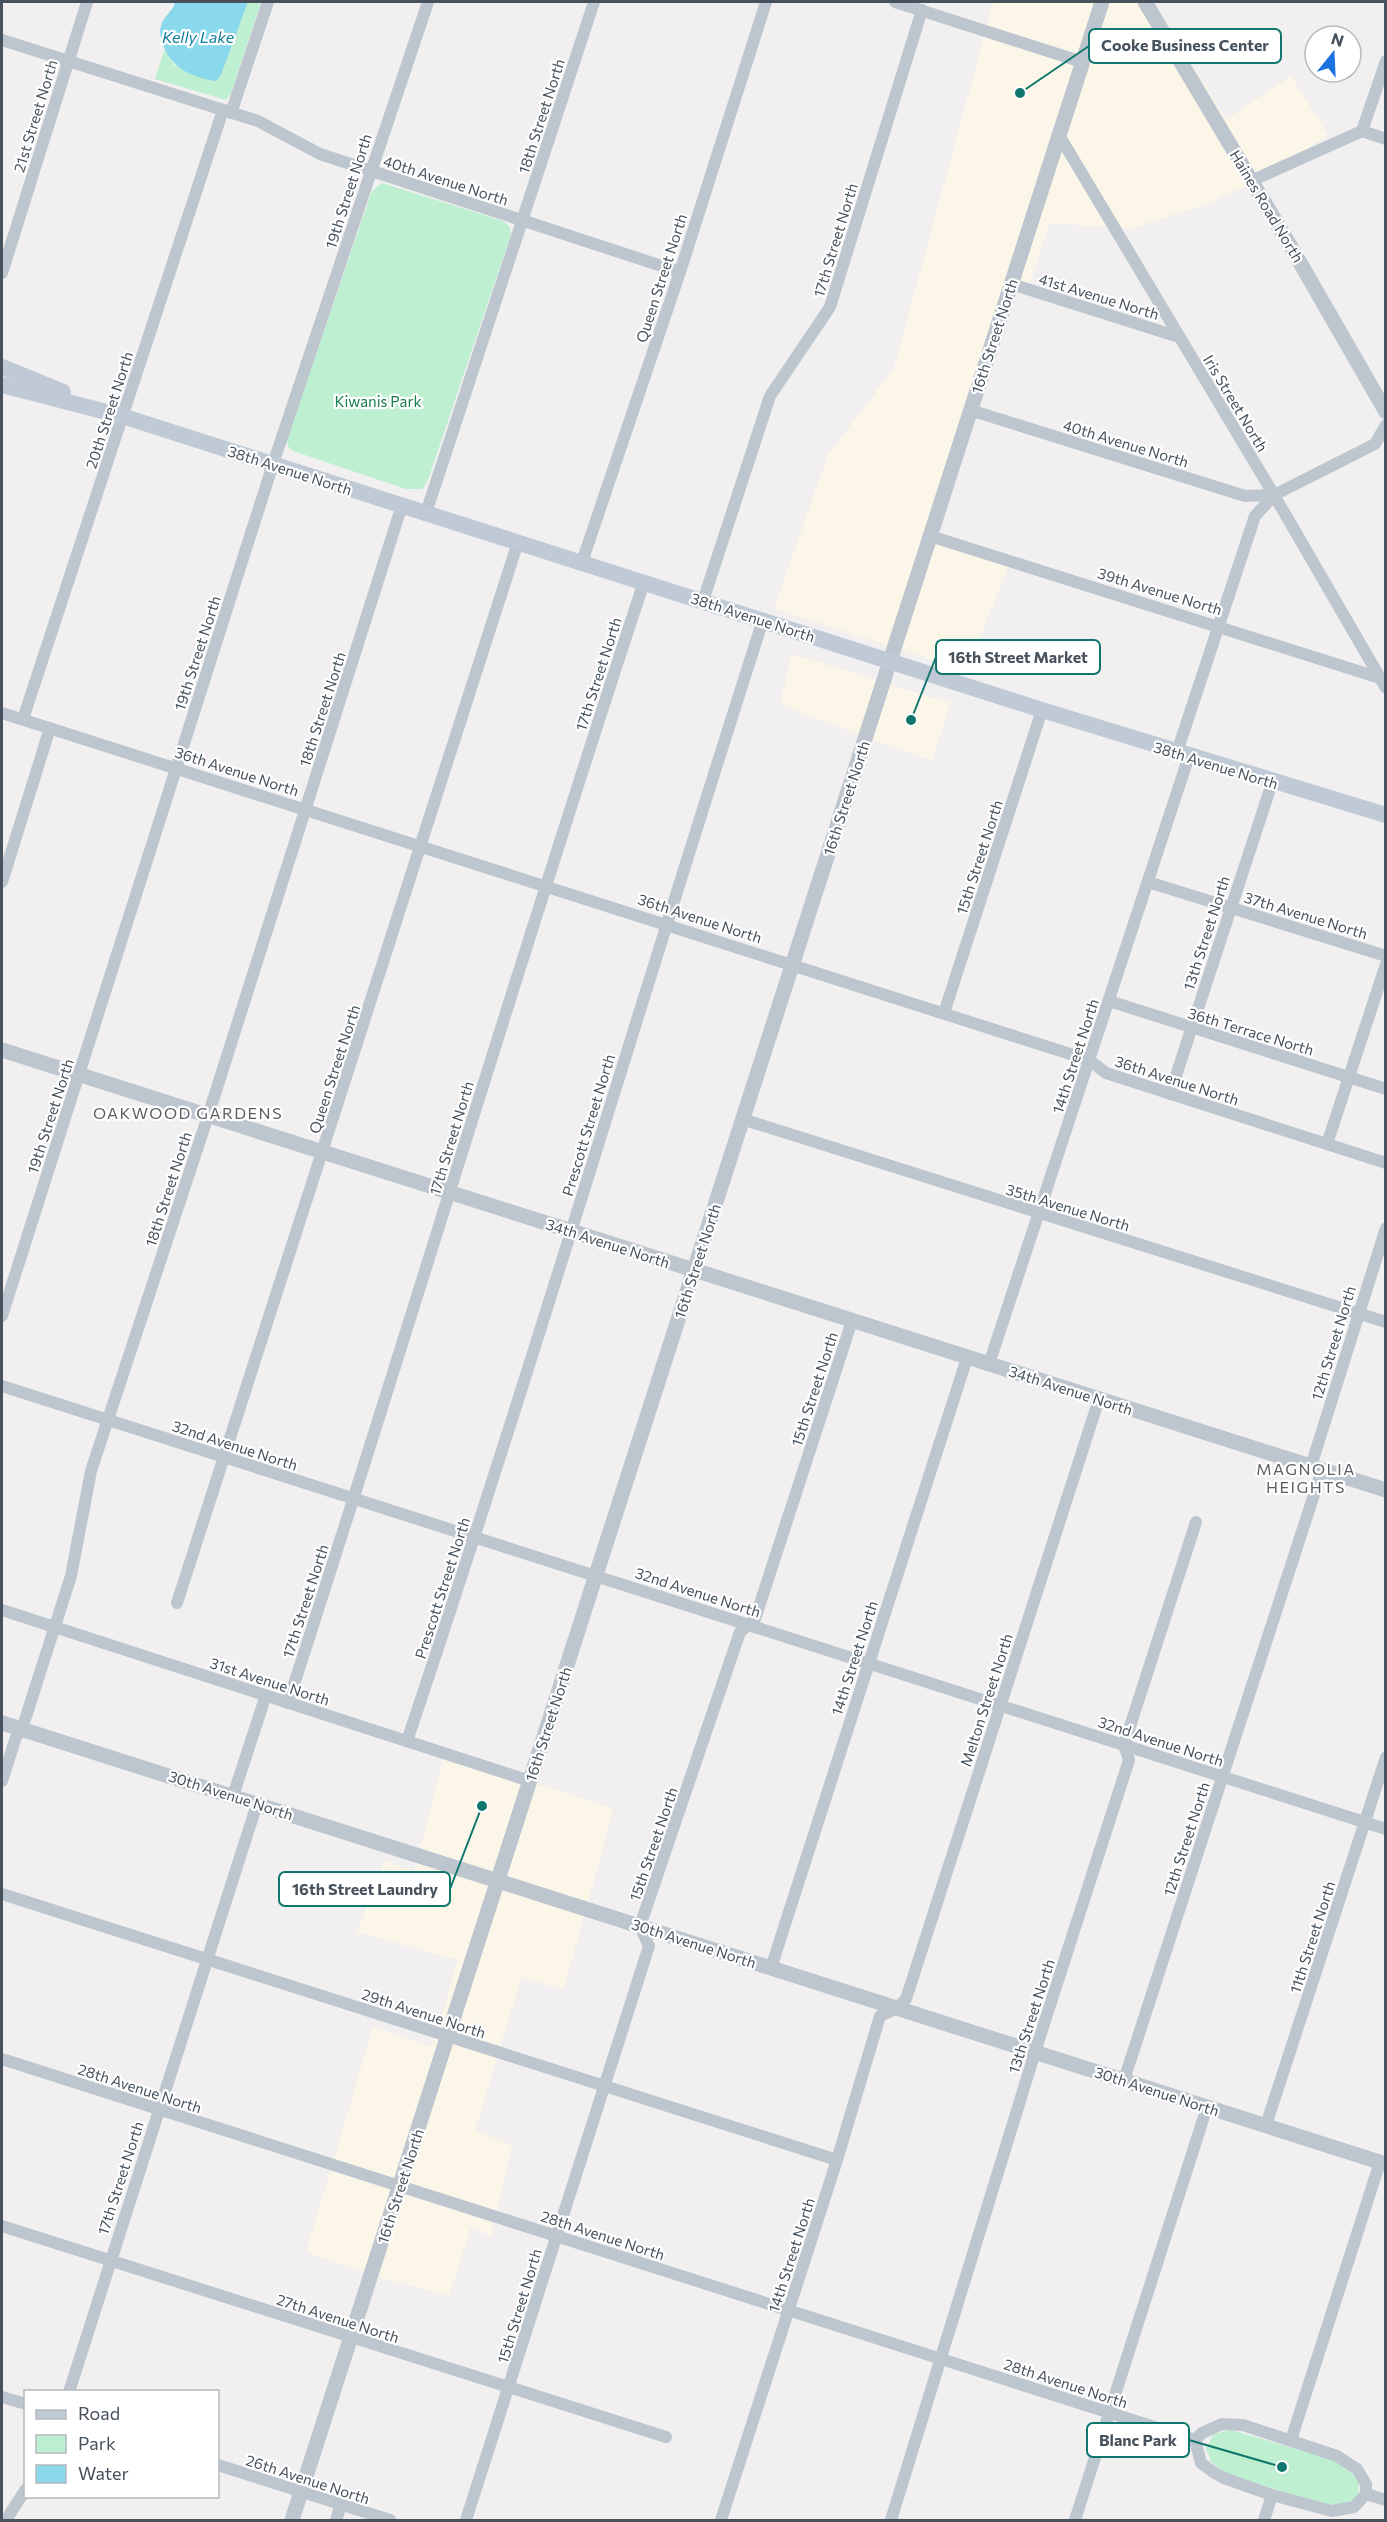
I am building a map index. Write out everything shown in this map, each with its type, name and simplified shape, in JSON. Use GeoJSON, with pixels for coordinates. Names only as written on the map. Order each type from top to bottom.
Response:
{"type":"FeatureCollection","features":[{"type":"Feature","properties":{"kind":"main road","name":"38th Avenue North"},"geometry":{"type":"LineString","coordinates":[[2,367],[122,416]]}},
{"type":"Feature","properties":{"kind":"main road","name":"38th Avenue North"},"geometry":{"type":"LineString","coordinates":[[2,385],[122,416],[1042,711],[1272,783],[1386,815]]}},
{"type":"Feature","properties":{"kind":"street","name":"21st Street North"},"geometry":{"type":"LineString","coordinates":[[2,273],[87,2]]}},
{"type":"Feature","properties":{"kind":"street","name":"20th Street North"},"geometry":{"type":"LineString","coordinates":[[23,719],[122,416],[227,112],[268,2]]}},
{"type":"Feature","properties":{"kind":"street","name":"19th Street North"},"geometry":{"type":"LineString","coordinates":[[2,1316],[273,464],[428,2]]}},
{"type":"Feature","properties":{"kind":"street","name":"18th Street North"},"geometry":{"type":"LineString","coordinates":[[426,513],[594,2]]}},
{"type":"Feature","properties":{"kind":"street","name":"Queen Street North"},"geometry":{"type":"LineString","coordinates":[[582,562],[680,272],[766,2]]}},
{"type":"Feature","properties":{"kind":"street"},"geometry":{"type":"LineString","coordinates":[[896,2],[1082,62]]}},
{"type":"Feature","properties":{"kind":"street","name":"16th Street North"},"geometry":{"type":"LineString","coordinates":[[292,2520],[1102,2]]}},
{"type":"Feature","properties":{"kind":"street","name":"Haines Road North"},"geometry":{"type":"LineString","coordinates":[[1145,2],[1386,412]]}},
{"type":"Feature","properties":{"kind":"street","name":"17th Street North"},"geometry":{"type":"LineString","coordinates":[[703,601],[770,396],[830,307],[922,10]]}},
{"type":"Feature","properties":{"kind":"street","name":"40th Avenue North"},"geometry":{"type":"LineString","coordinates":[[2,40],[258,121],[320,154],[680,272]]}},
{"type":"Feature","properties":{"kind":"street"},"geometry":{"type":"LineString","coordinates":[[1362,131],[1386,61]]}},
{"type":"Feature","properties":{"kind":"street"},"geometry":{"type":"LineString","coordinates":[[1251,181],[1362,131],[1386,139]]}},
{"type":"Feature","properties":{"kind":"street","name":"Iris Street North"},"geometry":{"type":"LineString","coordinates":[[1059,135],[1274,495],[1383,683]]}},
{"type":"Feature","properties":{"kind":"street","name":"41st Avenue North"},"geometry":{"type":"LineString","coordinates":[[1011,284],[1179,337]]}},
{"type":"Feature","properties":{"kind":"street","name":"40th Avenue North"},"geometry":{"type":"LineString","coordinates":[[970,410],[1245,496],[1274,495]]}},
{"type":"Feature","properties":{"kind":"street","name":"14th Street North"},"geometry":{"type":"LineString","coordinates":[[988,1364],[1148,882],[1219,625],[1255,516],[1274,495],[1375,444],[1386,425]]}},
{"type":"Feature","properties":{"kind":"street","name":"18th Street North"},"geometry":{"type":"LineString","coordinates":[[2,1781],[16,1737],[22,1729],[71,1576],[91,1471],[208,1116],[402,505]]}},
{"type":"Feature","properties":{"kind":"street","name":"39th Avenue North"},"geometry":{"type":"LineString","coordinates":[[930,536],[1219,625],[1383,683]]}},
{"type":"Feature","properties":{"kind":"street","name":"Queen Street North"},"geometry":{"type":"LineString","coordinates":[[177,1603],[518,542]]}},
{"type":"Feature","properties":{"kind":"street","name":"17th Street North"},"geometry":{"type":"LineString","coordinates":[[288,1703],[450,1193],[544,885],[644,582]]}},
{"type":"Feature","properties":{"kind":"street","name":"Prescott Street North"},"geometry":{"type":"LineString","coordinates":[[407,1741],[476,1537],[665,923],[763,620]]}},
{"type":"Feature","properties":{"kind":"street","name":"15th Street North"},"geometry":{"type":"LineString","coordinates":[[944,1013],[1042,711]]}},
{"type":"Feature","properties":{"kind":"street","name":"36th Avenue North"},"geometry":{"type":"LineString","coordinates":[[2,712],[1089,1060],[1106,1073],[1386,1163]]}},
{"type":"Feature","properties":{"kind":"street"},"geometry":{"type":"LineString","coordinates":[[2,882],[50,728]]}},
{"type":"Feature","properties":{"kind":"street","name":"13th Street North"},"geometry":{"type":"LineString","coordinates":[[1170,1094],[1272,783]]}},
{"type":"Feature","properties":{"kind":"street","name":"37th Avenue North"},"geometry":{"type":"LineString","coordinates":[[1148,882],[1386,956]]}},
{"type":"Feature","properties":{"kind":"street"},"geometry":{"type":"LineString","coordinates":[[1327,1144],[1386,964]]}},
{"type":"Feature","properties":{"kind":"street","name":"36th Terrace North"},"geometry":{"type":"LineString","coordinates":[[1108,1001],[1386,1089]]}},
{"type":"Feature","properties":{"kind":"street","name":"34th Avenue North"},"geometry":{"type":"LineString","coordinates":[[2,1050],[1386,1490]]}},
{"type":"Feature","properties":{"kind":"street","name":"35th Avenue North"},"geometry":{"type":"LineString","coordinates":[[742,1119],[1386,1322]]}},
{"type":"Feature","properties":{"kind":"street","name":"12th Street North"},"geometry":{"type":"LineString","coordinates":[[1124,2080],[1222,1777],[1316,1468],[1358,1314],[1386,1228]]}},
{"type":"Feature","properties":{"kind":"street","name":"15th Street North"},"geometry":{"type":"LineString","coordinates":[[466,2520],[649,1946],[640,1926],[740,1632],[755,1620],[852,1321]]}},
{"type":"Feature","properties":{"kind":"street","name":"14th Street North"},"geometry":{"type":"LineString","coordinates":[[771,1968],[967,1358]]}},
{"type":"Feature","properties":{"kind":"street","name":"32nd Avenue North"},"geometry":{"type":"LineString","coordinates":[[2,1386],[1386,1829]]}},
{"type":"Feature","properties":{"kind":"street","name":"Melton Street North"},"geometry":{"type":"LineString","coordinates":[[897,2008],[906,1999],[1099,1399]]}},
{"type":"Feature","properties":{"kind":"street","name":"13th Street North"},"geometry":{"type":"LineString","coordinates":[[891,2520],[1035,2052],[1129,1760],[1124,1745],[1196,1522]]}},
{"type":"Feature","properties":{"kind":"street","name":"31st Avenue North"},"geometry":{"type":"LineString","coordinates":[[2,1610],[530,1781]]}},
{"type":"Feature","properties":{"kind":"street"},"geometry":{"type":"LineString","coordinates":[[233,1796],[266,1695]]}},
{"type":"Feature","properties":{"kind":"street","name":"30th Avenue North"},"geometry":{"type":"LineString","coordinates":[[2,1723],[1383,2163]]}},
{"type":"Feature","properties":{"kind":"street","name":"11th Street North"},"geometry":{"type":"LineString","coordinates":[[1266,2125],[1386,1757]]}},
{"type":"Feature","properties":{"kind":"street","name":"17th Street North"},"geometry":{"type":"LineString","coordinates":[[69,2390],[257,1803]]}},
{"type":"Feature","properties":{"kind":"street","name":"29th Avenue North"},"geometry":{"type":"LineString","coordinates":[[2,1894],[837,2160]]}},
{"type":"Feature","properties":{"kind":"street","name":"14th Street North"},"geometry":{"type":"LineString","coordinates":[[721,2520],[837,2160],[880,2016],[897,2008]]}},
{"type":"Feature","properties":{"kind":"street","name":"28th Avenue North"},"geometry":{"type":"LineString","coordinates":[[2,2059],[1195,2440]]}},
{"type":"Feature","properties":{"kind":"street"},"geometry":{"type":"LineString","coordinates":[[1075,2520],[1207,2107]]}},
{"type":"Feature","properties":{"kind":"street"},"geometry":{"type":"LineString","coordinates":[[1291,2440],[1383,2163]]}},
{"type":"Feature","properties":{"kind":"street","name":"27th Avenue North"},"geometry":{"type":"LineString","coordinates":[[2,2226],[666,2437]]}},
{"type":"Feature","properties":{"kind":"street"},"geometry":{"type":"LineString","coordinates":[[2,2397],[24,2403]]}},
{"type":"Feature","properties":{"kind":"street"},"geometry":{"type":"LineString","coordinates":[[1222,2424],[1243,2425],[1291,2440],[1348,2461],[1366,2484],[1365,2494],[1354,2507],[1332,2511],[1272,2495],[1224,2478],[1201,2463],[1195,2440],[1202,2433],[1222,2424]]}},
{"type":"Feature","properties":{"kind":"street","name":"26th Avenue North"},"geometry":{"type":"LineString","coordinates":[[219,2465],[390,2520]]}},
{"type":"Feature","properties":{"kind":"street"},"geometry":{"type":"LineString","coordinates":[[6,2520],[24,2492]]}},
{"type":"Feature","properties":{"kind":"street"},"geometry":{"type":"LineString","coordinates":[[1365,2494],[1386,2500]]}},
{"type":"Feature","properties":{"kind":"street"},"geometry":{"type":"LineString","coordinates":[[1264,2520],[1272,2495]]}},
{"type":"Feature","properties":{"kind":"street"},"geometry":{"type":"LineString","coordinates":[[336,2520],[341,2505]]}},
{"type":"Feature","properties":{"kind":"shaded area"},"geometry":{"type":"Polygon","coordinates":[[[993,2],[1096,2],[1079,54],[987,25],[993,2]]]}},
{"type":"Feature","properties":{"kind":"shaded area"},"geometry":{"type":"Polygon","coordinates":[[[1108,2],[1139,2],[1247,186],[1209,203],[1130,229],[1121,228],[1065,134],[1108,2]]]}},
{"type":"Feature","properties":{"kind":"shaded area"},"geometry":{"type":"Polygon","coordinates":[[[1168,27],[1226,119],[1291,76],[1328,135],[1302,152],[1254,174],[1168,27]]]}},
{"type":"Feature","properties":{"kind":"shaded area"},"geometry":{"type":"Polygon","coordinates":[[[984,37],[1075,66],[1051,134],[1053,136],[889,646],[774,608],[828,455],[894,368],[984,37]]]}},
{"type":"Feature","properties":{"kind":"shaded area"},"geometry":{"type":"Polygon","coordinates":[[[1060,149],[1107,227],[1050,223],[1030,284],[1018,280],[1060,149]]]}},
{"type":"Feature","properties":{"kind":"shaded area"},"geometry":{"type":"Polygon","coordinates":[[[934,543],[1009,566],[966,671],[899,649],[934,543]]]}},
{"type":"Feature","properties":{"kind":"shaded area"},"geometry":{"type":"Polygon","coordinates":[[[792,654],[878,680],[860,735],[780,704],[792,654]]]}},
{"type":"Feature","properties":{"kind":"shaded area"},"geometry":{"type":"Polygon","coordinates":[[[888,684],[950,703],[932,761],[870,739],[888,684]]]}},
{"type":"Feature","properties":{"kind":"shaded area"},"geometry":{"type":"Polygon","coordinates":[[[443,1759],[523,1785],[495,1873],[420,1849],[443,1759]]]}},
{"type":"Feature","properties":{"kind":"shaded area"},"geometry":{"type":"Polygon","coordinates":[[[535,1783],[613,1809],[588,1903],[505,1876],[535,1783]]]}},
{"type":"Feature","properties":{"kind":"shaded area"},"geometry":{"type":"Polygon","coordinates":[[[385,1861],[414,1871],[417,1861],[491,1885],[445,2029],[438,2027],[458,1960],[357,1932],[385,1861]]]}},
{"type":"Feature","properties":{"kind":"shaded area"},"geometry":{"type":"Polygon","coordinates":[[[501,1888],[584,1915],[564,1990],[522,1977],[500,2046],[455,2032],[501,1888]]]}},
{"type":"Feature","properties":{"kind":"shaded area"},"geometry":{"type":"Polygon","coordinates":[[[373,2026],[431,2047],[434,2038],[441,2040],[396,2179],[334,2159],[373,2026]]]}},
{"type":"Feature","properties":{"kind":"shaded area"},"geometry":{"type":"Polygon","coordinates":[[[451,2044],[497,2058],[475,2130],[512,2145],[497,2211],[407,2182],[451,2044]]]}},
{"type":"Feature","properties":{"kind":"shaded area"},"geometry":{"type":"Polygon","coordinates":[[[330,2171],[392,2190],[366,2273],[306,2252],[330,2171]]]}},
{"type":"Feature","properties":{"kind":"shaded area"},"geometry":{"type":"Polygon","coordinates":[[[403,2194],[494,2223],[491,2236],[471,2227],[449,2296],[376,2276],[403,2194]]]}},
{"type":"Feature","properties":{"kind":"green space"},"geometry":{"type":"Polygon","coordinates":[[[248,2],[261,2],[231,93],[226,100],[155,79],[165,48],[174,65],[221,75],[248,2]]]}},
{"type":"Feature","properties":{"kind":"green space","name":"Kiwanis Park"},"geometry":{"type":"Polygon","coordinates":[[[382,183],[503,221],[510,227],[511,234],[428,480],[422,489],[406,489],[293,451],[288,446],[287,439],[372,191],[382,183]]]}},
{"type":"Feature","properties":{"kind":"green space"},"geometry":{"type":"Polygon","coordinates":[[[1231,2430],[1337,2461],[1359,2480],[1358,2496],[1346,2504],[1325,2505],[1227,2474],[1211,2462],[1206,2448],[1214,2434],[1231,2430]]]}},
{"type":"Feature","properties":{"kind":"water","name":"Kelly Lake"},"geometry":{"type":"Polygon","coordinates":[[[175,2],[248,2],[221,75],[216,81],[184,70],[167,53],[160,28],[175,2]]]}},
{"type":"Feature","properties":{"kind":"place","name":"Cooke Business Center"},"geometry":{"type":"Point","coordinates":[1020,93]}},
{"type":"Feature","properties":{"kind":"place","name":"16th Street Market"},"geometry":{"type":"Point","coordinates":[911,720]}},
{"type":"Feature","properties":{"kind":"place","name":"16th Street Laundry"},"geometry":{"type":"Point","coordinates":[482,1806]}},
{"type":"Feature","properties":{"kind":"place","name":"Blanc Park"},"geometry":{"type":"Point","coordinates":[1282,2467]}},
{"type":"Feature","properties":{"kind":"district","name":"OAKWOOD GARDENS"},"geometry":{"type":"Point","coordinates":[188,1112]}},
{"type":"Feature","properties":{"kind":"district","name":"MAGNOLIA HEIGHTS"},"geometry":{"type":"Point","coordinates":[1306,1477]}}]}
